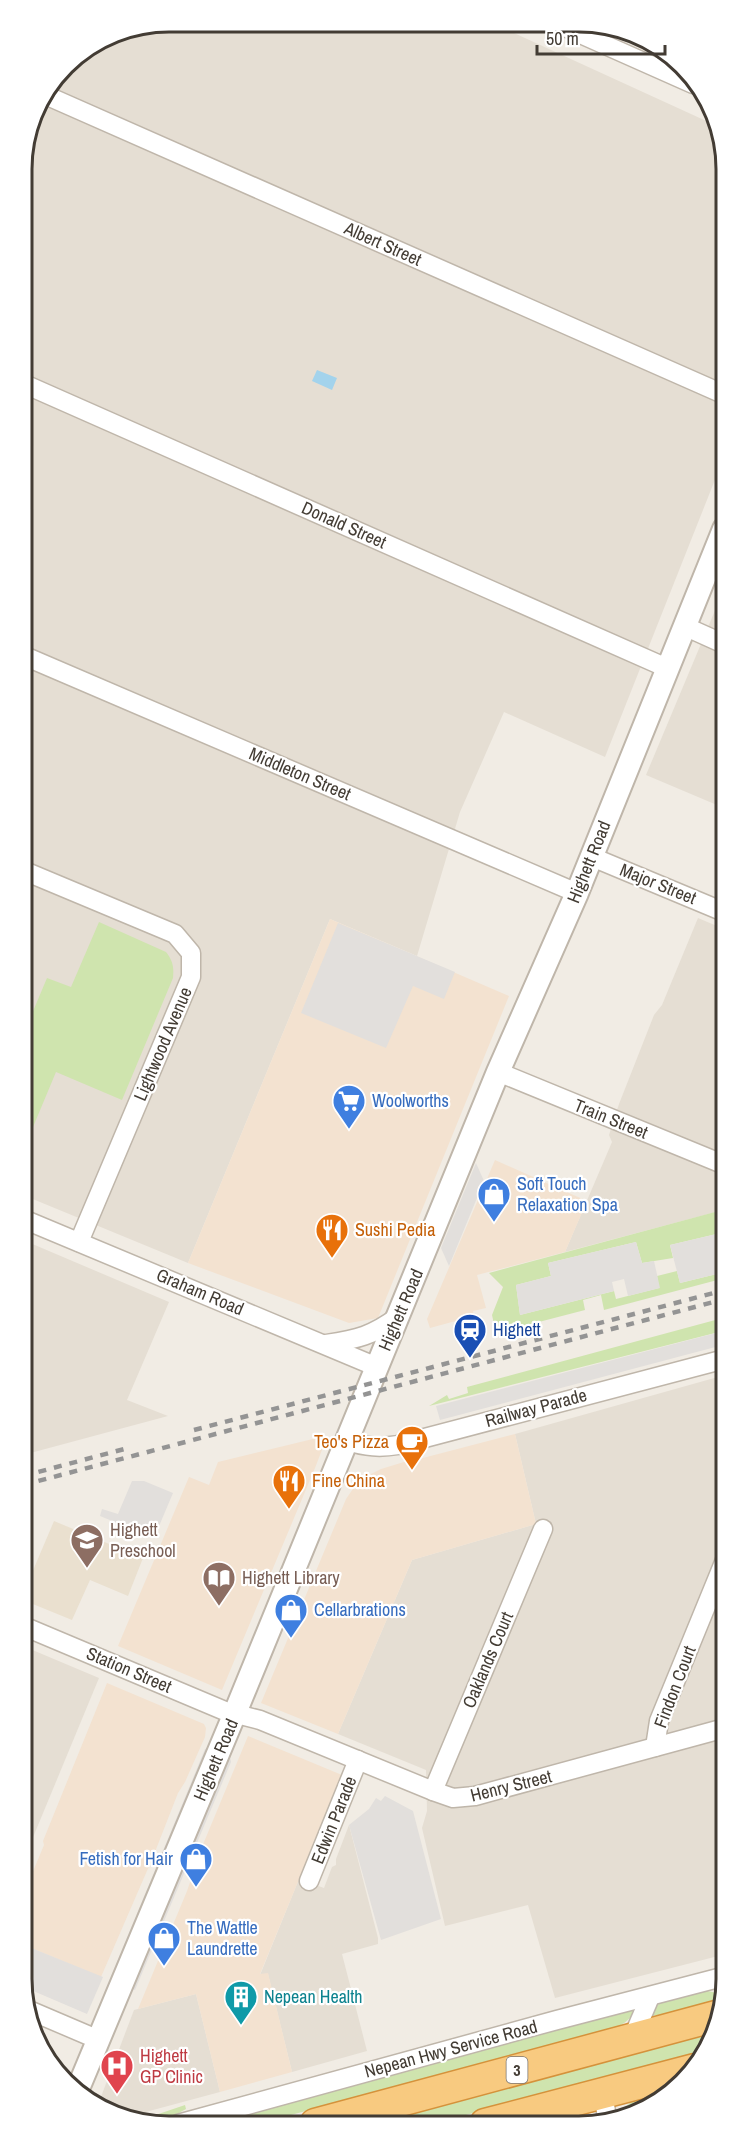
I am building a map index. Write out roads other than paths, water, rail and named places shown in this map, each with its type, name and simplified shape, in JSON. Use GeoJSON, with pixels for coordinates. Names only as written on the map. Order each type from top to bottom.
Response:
{"type":"FeatureCollection","features":[{"type":"Feature","properties":{"kind":"highway","name":"3"},"geometry":{"type":"LineString","coordinates":[[345,2116],[710,2018]]}},
{"type":"Feature","properties":{"kind":"highway"},"geometry":{"type":"LineString","coordinates":[[515,2116],[679,2073]]}},
{"type":"Feature","properties":{"kind":"street"},"geometry":{"type":"LineString","coordinates":[[576,32],[681,79]]}},
{"type":"Feature","properties":{"kind":"street","name":"Albert Street"},"geometry":{"type":"LineString","coordinates":[[51,98],[716,391]]}},
{"type":"Feature","properties":{"kind":"street","name":"Donald Street"},"geometry":{"type":"LineString","coordinates":[[32,387],[667,668]]}},
{"type":"Feature","properties":{"kind":"street","name":"Highett Road"},"geometry":{"type":"LineString","coordinates":[[80,2084],[498,1072],[592,857],[716,550]]}},
{"type":"Feature","properties":{"kind":"street"},"geometry":{"type":"LineString","coordinates":[[684,626],[716,640]]}},
{"type":"Feature","properties":{"kind":"street","name":"Middleton Street"},"geometry":{"type":"LineString","coordinates":[[32,659],[577,893]]}},
{"type":"Feature","properties":{"kind":"street","name":"Major Street"},"geometry":{"type":"LineString","coordinates":[[592,857],[716,908]]}},
{"type":"Feature","properties":{"kind":"street","name":"Lightwood Avenue"},"geometry":{"type":"LineString","coordinates":[[32,874],[175,934],[191,953],[191,977],[79,1242]]}},
{"type":"Feature","properties":{"kind":"street","name":"Train Street"},"geometry":{"type":"LineString","coordinates":[[498,1072],[715,1161]]}},
{"type":"Feature","properties":{"kind":"street","name":"Graham Road"},"geometry":{"type":"LineString","coordinates":[[32,1223],[377,1367]]}},
{"type":"Feature","properties":{"kind":"street"},"geometry":{"type":"LineString","coordinates":[[324,1344],[363,1337],[379,1330],[399,1316]]}},
{"type":"Feature","properties":{"kind":"street","name":"Railway Parade"},"geometry":{"type":"LineString","coordinates":[[347,1441],[364,1447],[380,1448],[398,1445],[715,1362]]}},
{"type":"Feature","properties":{"kind":"street","name":"Oaklands Court"},"geometry":{"type":"LineString","coordinates":[[433,1791],[543,1529]]}},
{"type":"Feature","properties":{"kind":"street","name":"Findon Court"},"geometry":{"type":"LineString","coordinates":[[655,1747],[659,1720],[715,1584]]}},
{"type":"Feature","properties":{"kind":"street","name":"Station Street"},"geometry":{"type":"LineString","coordinates":[[32,1630],[225,1711],[235,1713]]}},
{"type":"Feature","properties":{"kind":"street","name":"Henry Street"},"geometry":{"type":"LineString","coordinates":[[235,1713],[260,1720],[453,1798],[475,1796],[715,1731]]}},
{"type":"Feature","properties":{"kind":"street","name":"Edwin Parade"},"geometry":{"type":"LineString","coordinates":[[309,1881],[358,1760]]}},
{"type":"Feature","properties":{"kind":"street","name":"Nepean Hwy Service Road"},"geometry":{"type":"LineString","coordinates":[[207,2116],[535,2026],[715,1982]]}},
{"type":"Feature","properties":{"kind":"street"},"geometry":{"type":"LineString","coordinates":[[632,2039],[650,1997]]}},
{"type":"Feature","properties":{"kind":"street"},"geometry":{"type":"LineString","coordinates":[[36,2013],[99,2040]]}},
{"type":"Feature","properties":{"kind":"street"},"geometry":{"type":"LineString","coordinates":[[603,2093],[606,2114]]}},
{"type":"Feature","properties":{"kind":"water"},"geometry":{"type":"Polygon","coordinates":[[[317,370],[337,378],[332,390],[312,381],[317,370]]]}},
{"type":"Feature","properties":{"kind":"railway"},"geometry":{"type":"LineString","coordinates":[[194,1430],[715,1293]]}},
{"type":"Feature","properties":{"kind":"railway"},"geometry":{"type":"LineString","coordinates":[[32,1483],[715,1302]]}},
{"type":"Feature","properties":{"kind":"railway"},"geometry":{"type":"LineString","coordinates":[[32,1474],[128,1448]]}},
{"type":"Feature","properties":{"kind":"place","name":"Woolworths"},"geometry":{"type":"Point","coordinates":[349,1130]}},
{"type":"Feature","properties":{"kind":"place","name":"Soft Touch Relaxation Spa"},"geometry":{"type":"Point","coordinates":[494,1223]}},
{"type":"Feature","properties":{"kind":"place","name":"Sushi Pedia"},"geometry":{"type":"Point","coordinates":[332,1259]}},
{"type":"Feature","properties":{"kind":"place","name":"Highett"},"geometry":{"type":"Point","coordinates":[470,1359]}},
{"type":"Feature","properties":{"kind":"place","name":"Teo's Pizza"},"geometry":{"type":"Point","coordinates":[412,1471]}},
{"type":"Feature","properties":{"kind":"place","name":"Fine China"},"geometry":{"type":"Point","coordinates":[289,1510]}},
{"type":"Feature","properties":{"kind":"place","name":"Highett Preschool"},"geometry":{"type":"Point","coordinates":[87,1569]}},
{"type":"Feature","properties":{"kind":"place","name":"Highett Library"},"geometry":{"type":"Point","coordinates":[219,1607]}},
{"type":"Feature","properties":{"kind":"place","name":"Cellarbrations"},"geometry":{"type":"Point","coordinates":[291,1639]}},
{"type":"Feature","properties":{"kind":"place","name":"Fetish for Hair"},"geometry":{"type":"Point","coordinates":[196,1888]}},
{"type":"Feature","properties":{"kind":"place","name":"The Wattle Laundrette"},"geometry":{"type":"Point","coordinates":[164,1967]}},
{"type":"Feature","properties":{"kind":"place","name":"Nepean Health"},"geometry":{"type":"Point","coordinates":[241,2026]}},
{"type":"Feature","properties":{"kind":"place","name":"Highett GP Clinic"},"geometry":{"type":"Point","coordinates":[117,2095]}}]}
